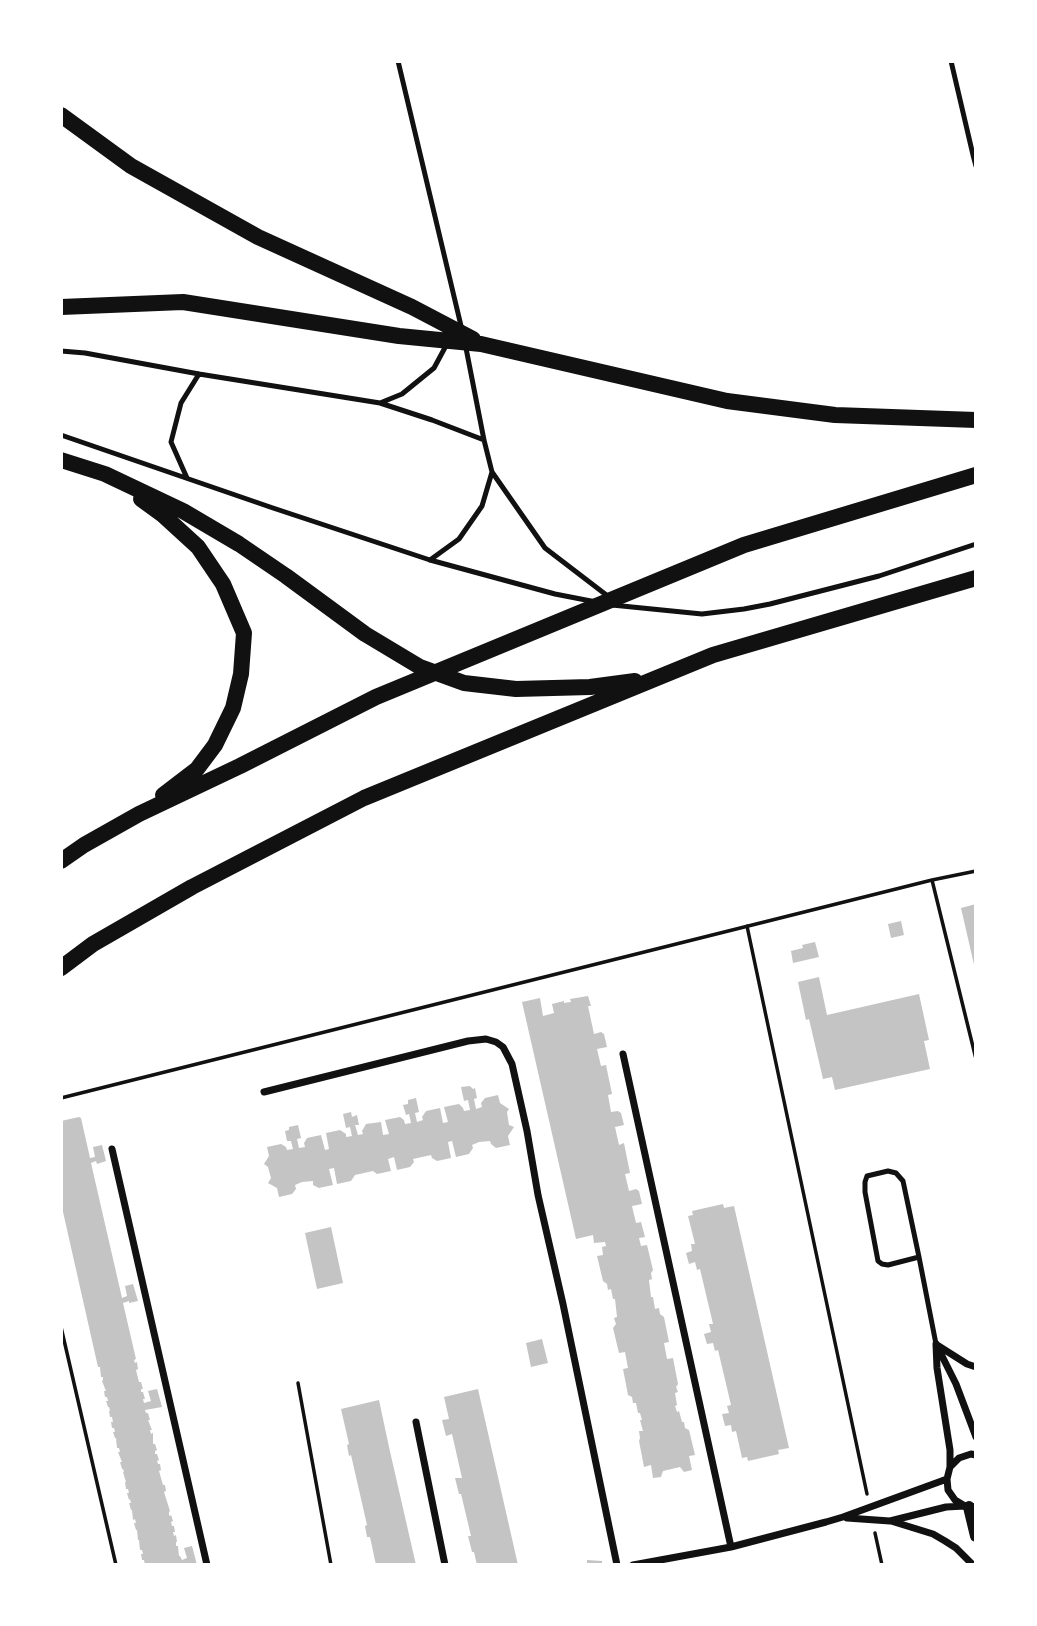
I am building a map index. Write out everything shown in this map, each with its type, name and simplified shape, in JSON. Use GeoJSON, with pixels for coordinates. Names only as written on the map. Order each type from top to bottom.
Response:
{"type":"FeatureCollection","features":[{"type":"Feature","properties":{"kind":"main road"},"geometry":{"type":"LineString","coordinates":[[61,115],[131,166],[258,237],[412,307],[481,344]]}},
{"type":"Feature","properties":{"kind":"main road"},"geometry":{"type":"LineString","coordinates":[[61,307],[183,302],[399,336],[481,344],[727,401],[835,415],[976,420]]}},
{"type":"Feature","properties":{"kind":"main road"},"geometry":{"type":"LineString","coordinates":[[61,460],[105,474],[183,511],[239,544],[365,634],[420,667],[464,683],[516,689],[590,687],[658,678]]}},
{"type":"Feature","properties":{"kind":"main road"},"geometry":{"type":"LineString","coordinates":[[105,474],[163,515],[198,547],[223,584],[244,633],[242,674],[233,708],[215,745],[197,769],[139,814]]}},
{"type":"Feature","properties":{"kind":"main road"},"geometry":{"type":"LineString","coordinates":[[61,861],[139,814],[376,697],[744,545],[976,475]]}},
{"type":"Feature","properties":{"kind":"main road"},"geometry":{"type":"LineString","coordinates":[[61,968],[93,944],[192,887],[364,798],[713,655],[976,578]]}},
{"type":"Feature","properties":{"kind":"street"},"geometry":{"type":"LineString","coordinates":[[264,1092],[456,1043],[486,1039],[503,1047],[512,1064],[527,1131],[538,1195],[617,1565]]}},
{"type":"Feature","properties":{"kind":"street"},"geometry":{"type":"LineString","coordinates":[[623,1054],[731,1547]]}},
{"type":"Feature","properties":{"kind":"street"},"geometry":{"type":"LineString","coordinates":[[112,1149],[207,1565]]}},
{"type":"Feature","properties":{"kind":"street"},"geometry":{"type":"LineString","coordinates":[[936,1344],[976,1367]]}},
{"type":"Feature","properties":{"kind":"street"},"geometry":{"type":"LineString","coordinates":[[936,1344],[973,1423],[976,1437]]}},
{"type":"Feature","properties":{"kind":"street"},"geometry":{"type":"LineString","coordinates":[[936,1344],[937,1368],[950,1450],[948,1490],[955,1500],[970,1507]]}},
{"type":"Feature","properties":{"kind":"street"},"geometry":{"type":"LineString","coordinates":[[416,1422],[445,1565]]}},
{"type":"Feature","properties":{"kind":"street"},"geometry":{"type":"LineString","coordinates":[[950,1467],[959,1458],[976,1455]]}},
{"type":"Feature","properties":{"kind":"street"},"geometry":{"type":"LineString","coordinates":[[634,1565],[731,1547],[843,1517],[947,1479]]}},
{"type":"Feature","properties":{"kind":"street"},"geometry":{"type":"LineString","coordinates":[[890,1521],[946,1507],[970,1507]]}},
{"type":"Feature","properties":{"kind":"street"},"geometry":{"type":"LineString","coordinates":[[970,1507],[976,1536]]}},
{"type":"Feature","properties":{"kind":"street"},"geometry":{"type":"LineString","coordinates":[[843,1517],[890,1521],[933,1534],[956,1548],[973,1565]]}},
{"type":"Feature","properties":{"kind":"lane"},"geometry":{"type":"LineString","coordinates":[[398,61],[458,309],[492,472],[545,548],[620,606]]}},
{"type":"Feature","properties":{"kind":"lane"},"geometry":{"type":"LineString","coordinates":[[951,61],[976,166]]}},
{"type":"Feature","properties":{"kind":"lane"},"geometry":{"type":"LineString","coordinates":[[380,403],[402,394],[434,368],[448,343],[458,309]]}},
{"type":"Feature","properties":{"kind":"lane"},"geometry":{"type":"LineString","coordinates":[[61,351],[380,403],[484,440]]}},
{"type":"Feature","properties":{"kind":"lane"},"geometry":{"type":"LineString","coordinates":[[187,478],[171,442],[181,403],[199,374]]}},
{"type":"Feature","properties":{"kind":"lane"},"geometry":{"type":"LineString","coordinates":[[61,435],[430,559],[555,594],[620,606],[702,614],[770,604],[878,576],[976,544]]}},
{"type":"Feature","properties":{"kind":"lane"},"geometry":{"type":"LineString","coordinates":[[430,559],[459,539],[482,506],[492,472]]}},
{"type":"Feature","properties":{"kind":"lane"},"geometry":{"type":"LineString","coordinates":[[919,1257],[888,1265],[878,1261],[865,1192],[867,1176],[888,1171],[900,1175],[903,1181],[919,1257],[936,1344]]}},
{"type":"Feature","properties":{"kind":"path"},"geometry":{"type":"LineString","coordinates":[[61,1098],[976,871]]}},
{"type":"Feature","properties":{"kind":"path"},"geometry":{"type":"LineString","coordinates":[[932,880],[976,1059]]}},
{"type":"Feature","properties":{"kind":"path"},"geometry":{"type":"LineString","coordinates":[[747,926],[867,1497]]}},
{"type":"Feature","properties":{"kind":"path"},"geometry":{"type":"LineString","coordinates":[[61,1327],[116,1565]]}},
{"type":"Feature","properties":{"kind":"path"},"geometry":{"type":"LineString","coordinates":[[298,1383],[331,1565]]}},
{"type":"Feature","properties":{"kind":"path"},"geometry":{"type":"LineString","coordinates":[[873,1524],[882,1565]]}},
{"type":"Feature","properties":{"kind":"building"},"geometry":{"type":"Polygon","coordinates":[[[976,904],[976,969],[975,969],[961,908],[976,904]]]}},
{"type":"Feature","properties":{"kind":"building"},"geometry":{"type":"Polygon","coordinates":[[[901,921],[904,935],[891,938],[888,924],[901,921]]]}},
{"type":"Feature","properties":{"kind":"building"},"geometry":{"type":"Polygon","coordinates":[[[815,942],[819,957],[793,963],[791,951],[815,942]]]}},
{"type":"Feature","properties":{"kind":"building"},"geometry":{"type":"Polygon","coordinates":[[[819,977],[827,1015],[919,994],[929,1040],[924,1041],[930,1069],[835,1090],[832,1077],[823,1079],[798,982],[819,977]]]}},
{"type":"Feature","properties":{"kind":"building"},"geometry":{"type":"Polygon","coordinates":[[[588,996],[594,1034],[604,1034],[607,1047],[597,1049],[601,1066],[606,1065],[612,1094],[608,1095],[611,1112],[621,1113],[624,1125],[615,1127],[619,1145],[624,1143],[630,1173],[625,1174],[629,1191],[639,1191],[642,1204],[632,1206],[636,1223],[641,1222],[645,1237],[639,1238],[641,1246],[647,1245],[653,1270],[652,1279],[649,1280],[651,1297],[655,1309],[659,1308],[664,1317],[669,1342],[664,1343],[667,1359],[673,1358],[678,1384],[675,1406],[685,1428],[689,1430],[695,1455],[689,1456],[692,1470],[684,1472],[680,1467],[663,1471],[661,1477],[653,1478],[651,1465],[644,1467],[639,1441],[639,1431],[643,1431],[642,1420],[636,1403],[633,1403],[632,1397],[628,1395],[623,1369],[628,1368],[625,1352],[619,1353],[613,1328],[616,1324],[614,1318],[617,1317],[615,1299],[611,1289],[608,1290],[603,1281],[597,1256],[603,1255],[602,1247],[606,1246],[605,1242],[594,1243],[593,1235],[576,1239],[522,1002],[540,998],[543,1016],[554,1013],[552,1004],[571,1002],[570,999],[588,996]]]}},
{"type":"Feature","properties":{"kind":"building"},"geometry":{"type":"Polygon","coordinates":[[[461,1087],[475,1088],[476,1109],[482,1107],[481,1103],[485,1098],[498,1095],[500,1103],[509,1109],[509,1125],[514,1127],[508,1136],[510,1145],[496,1148],[490,1141],[479,1142],[472,1145],[469,1154],[456,1157],[452,1141],[448,1142],[451,1158],[437,1161],[431,1155],[413,1159],[410,1167],[397,1170],[394,1157],[388,1159],[391,1171],[355,1175],[351,1181],[337,1184],[334,1168],[329,1169],[333,1185],[319,1188],[313,1185],[313,1181],[302,1182],[295,1185],[296,1189],[292,1194],[279,1197],[277,1188],[268,1183],[271,1178],[268,1167],[264,1164],[269,1156],[267,1147],[281,1144],[287,1150],[293,1149],[291,1141],[287,1141],[285,1131],[289,1130],[289,1127],[298,1125],[301,1138],[297,1139],[299,1148],[305,1147],[307,1138],[321,1135],[325,1150],[329,1149],[326,1133],[340,1130],[346,1137],[352,1136],[350,1127],[346,1128],[343,1114],[351,1112],[352,1117],[357,1115],[359,1125],[355,1125],[358,1135],[363,1134],[366,1124],[381,1122],[383,1135],[389,1134],[385,1120],[400,1117],[405,1124],[411,1123],[403,1105],[416,1098],[419,1112],[415,1113],[417,1122],[423,1120],[426,1111],[440,1108],[443,1123],[448,1122],[444,1107],[459,1104],[464,1111],[470,1110],[468,1100],[464,1101],[461,1087]]]}},
{"type":"Feature","properties":{"kind":"building"},"geometry":{"type":"Polygon","coordinates":[[[79,1117],[90,1158],[95,1157],[93,1147],[102,1145],[106,1161],[91,1163],[122,1298],[127,1296],[125,1286],[133,1284],[138,1301],[123,1303],[144,1403],[151,1401],[148,1391],[157,1389],[162,1407],[145,1410],[150,1420],[153,1444],[157,1450],[155,1454],[165,1485],[164,1492],[169,1516],[171,1515],[173,1521],[171,1522],[174,1536],[176,1535],[176,1546],[182,1560],[187,1558],[184,1548],[192,1546],[197,1565],[145,1565],[142,1560],[143,1554],[112,1428],[103,1377],[98,1367],[61,1203],[61,1121],[79,1117]]]}},
{"type":"Feature","properties":{"kind":"building"},"geometry":{"type":"Polygon","coordinates":[[[723,1204],[724,1208],[734,1206],[789,1448],[778,1450],[779,1454],[748,1461],[747,1457],[742,1458],[736,1431],[732,1432],[731,1425],[725,1426],[722,1414],[729,1413],[727,1406],[731,1405],[718,1350],[715,1351],[713,1343],[707,1344],[704,1334],[711,1332],[709,1324],[713,1324],[700,1269],[697,1270],[695,1262],[689,1264],[686,1253],[692,1251],[691,1244],[695,1244],[688,1216],[693,1215],[692,1211],[723,1204]]]}},
{"type":"Feature","properties":{"kind":"building"},"geometry":{"type":"Polygon","coordinates":[[[331,1227],[343,1283],[317,1289],[305,1233],[331,1227]]]}},
{"type":"Feature","properties":{"kind":"building"},"geometry":{"type":"Polygon","coordinates":[[[542,1339],[548,1363],[531,1367],[526,1343],[542,1339]]]}},
{"type":"Feature","properties":{"kind":"building"},"geometry":{"type":"Polygon","coordinates":[[[478,1389],[518,1565],[477,1565],[468,1536],[471,1536],[455,1478],[462,1478],[452,1434],[446,1436],[442,1420],[449,1419],[444,1397],[478,1389]]]}},
{"type":"Feature","properties":{"kind":"building"},"geometry":{"type":"Polygon","coordinates":[[[379,1400],[416,1565],[376,1565],[370,1537],[367,1537],[367,1525],[351,1455],[349,1456],[341,1409],[379,1400]]]}},
{"type":"Feature","properties":{"kind":"building"},"geometry":{"type":"Polygon","coordinates":[[[587,1560],[602,1561],[602,1565],[587,1565],[587,1560]]]}}]}
